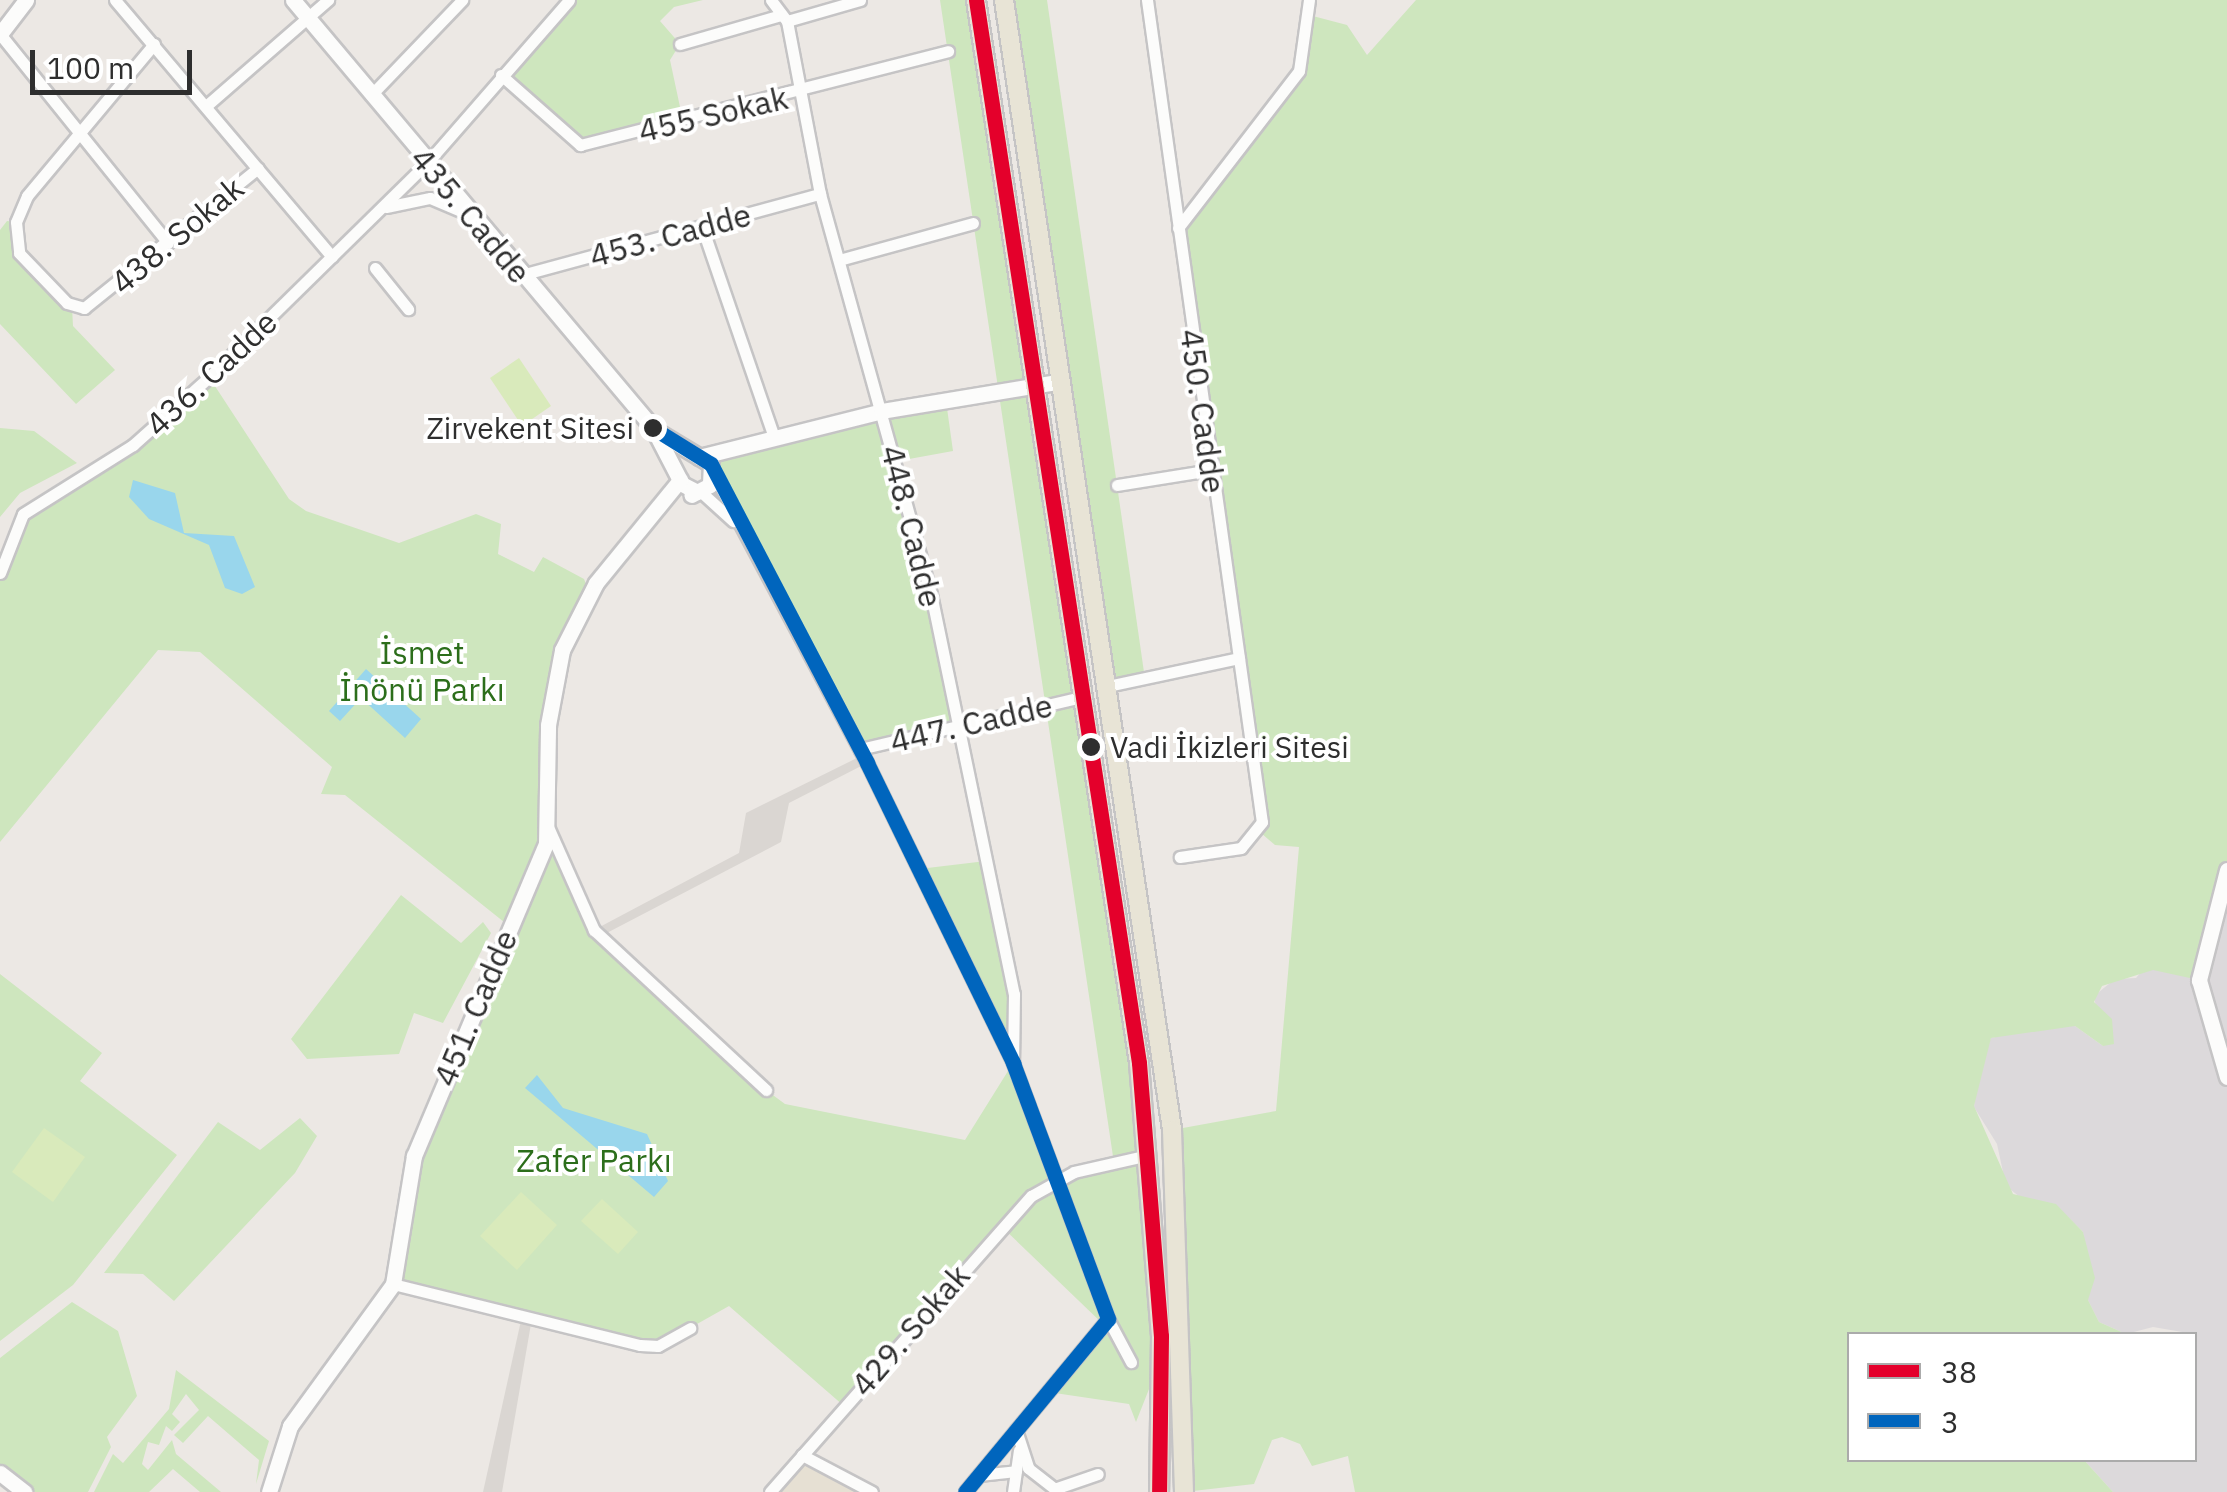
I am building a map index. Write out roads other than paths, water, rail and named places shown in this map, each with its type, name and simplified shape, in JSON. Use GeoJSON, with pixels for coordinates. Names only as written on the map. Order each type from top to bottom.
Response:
{"type":"FeatureCollection","features":[{"type":"Feature","properties":{"kind":"main road"},"geometry":{"type":"LineString","coordinates":[[976,0],[1150,1155],[1159,1492]]}},
{"type":"Feature","properties":{"kind":"main road"},"geometry":{"type":"LineString","coordinates":[[1004,0],[1103,687],[1172,1130],[1184,1492]]}},
{"type":"Feature","properties":{"kind":"street"},"geometry":{"type":"LineString","coordinates":[[26,0],[0,34],[168,243]]}},
{"type":"Feature","properties":{"kind":"street"},"geometry":{"type":"LineString","coordinates":[[115,0],[332,257]]}},
{"type":"Feature","properties":{"kind":"street","name":"435. Cadde"},"geometry":{"type":"LineString","coordinates":[[292,0],[652,428]]}},
{"type":"Feature","properties":{"kind":"street"},"geometry":{"type":"LineString","coordinates":[[206,106],[310,20],[328,0]]}},
{"type":"Feature","properties":{"kind":"street"},"geometry":{"type":"LineString","coordinates":[[372,95],[462,0]]}},
{"type":"Feature","properties":{"kind":"street","name":"436. Cadde"},"geometry":{"type":"LineString","coordinates":[[0,574],[22,514],[133,445],[382,209],[569,0]]}},
{"type":"Feature","properties":{"kind":"street","name":"448. Cadde"},"geometry":{"type":"LineString","coordinates":[[771,0],[784,18],[804,92],[820,194],[882,411],[957,722],[1014,994],[1013,1064]]}},
{"type":"Feature","properties":{"kind":"street"},"geometry":{"type":"LineString","coordinates":[[680,44],[860,0]]}},
{"type":"Feature","properties":{"kind":"street","name":"450. Cadde"},"geometry":{"type":"LineString","coordinates":[[1147,0],[1262,822],[1241,848],[1180,857]]}},
{"type":"Feature","properties":{"kind":"street"},"geometry":{"type":"LineString","coordinates":[[1178,228],[1299,71],[1309,0]]}},
{"type":"Feature","properties":{"kind":"street","name":"438. Sokak"},"geometry":{"type":"LineString","coordinates":[[154,44],[20,206],[19,254],[78,308],[168,243],[258,168]]}},
{"type":"Feature","properties":{"kind":"street","name":"455 Sokak"},"geometry":{"type":"LineString","coordinates":[[502,75],[580,145],[804,92],[948,51]]}},
{"type":"Feature","properties":{"kind":"street","name":"453. Cadde"},"geometry":{"type":"LineString","coordinates":[[521,275],[820,194]]}},
{"type":"Feature","properties":{"kind":"street"},"geometry":{"type":"LineString","coordinates":[[382,209],[430,198],[470,215]]}},
{"type":"Feature","properties":{"kind":"street"},"geometry":{"type":"LineString","coordinates":[[839,260],[973,223]]}},
{"type":"Feature","properties":{"kind":"street"},"geometry":{"type":"LineString","coordinates":[[702,227],[774,437]]}},
{"type":"Feature","properties":{"kind":"street"},"geometry":{"type":"LineString","coordinates":[[375,268],[408,308]]}},
{"type":"Feature","properties":{"kind":"street"},"geometry":{"type":"LineString","coordinates":[[654,518],[697,457],[882,411],[1058,382]]}},
{"type":"Feature","properties":{"kind":"street"},"geometry":{"type":"LineString","coordinates":[[652,428],[697,457],[714,474],[860,749],[1013,1064],[1108,1319],[1130,1362]]}},
{"type":"Feature","properties":{"kind":"street"},"geometry":{"type":"LineString","coordinates":[[652,428],[680,479],[746,534]]}},
{"type":"Feature","properties":{"kind":"street"},"geometry":{"type":"LineString","coordinates":[[654,518],[698,492],[746,444]]}},
{"type":"Feature","properties":{"kind":"street"},"geometry":{"type":"LineString","coordinates":[[1117,485],[1211,470]]}},
{"type":"Feature","properties":{"kind":"street","name":"451. Cadde"},"geometry":{"type":"LineString","coordinates":[[269,1492],[290,1426],[393,1284],[414,1156],[548,828],[554,671],[596,582],[654,518]]}},
{"type":"Feature","properties":{"kind":"street"},"geometry":{"type":"LineString","coordinates":[[1103,687],[1239,658]]}},
{"type":"Feature","properties":{"kind":"street","name":"447. Cadde"},"geometry":{"type":"LineString","coordinates":[[860,749],[957,722],[1082,697]]}},
{"type":"Feature","properties":{"kind":"street"},"geometry":{"type":"LineString","coordinates":[[548,828],[594,930],[766,1090]]}},
{"type":"Feature","properties":{"kind":"street"},"geometry":{"type":"LineString","coordinates":[[2227,870],[2199,980],[2227,1078]]}},
{"type":"Feature","properties":{"kind":"street"},"geometry":{"type":"LineString","coordinates":[[1058,1178],[1150,1155]]}},
{"type":"Feature","properties":{"kind":"street","name":"429. Sokak"},"geometry":{"type":"LineString","coordinates":[[770,1492],[1019,1207],[1058,1178]]}},
{"type":"Feature","properties":{"kind":"street"},"geometry":{"type":"LineString","coordinates":[[393,1284],[640,1345],[658,1346],[690,1328]]}},
{"type":"Feature","properties":{"kind":"street"},"geometry":{"type":"LineString","coordinates":[[964,1492],[1108,1319]]}},
{"type":"Feature","properties":{"kind":"street"},"geometry":{"type":"LineString","coordinates":[[1012,1492],[1019,1450],[1016,1430]]}},
{"type":"Feature","properties":{"kind":"street"},"geometry":{"type":"LineString","coordinates":[[1019,1450],[1028,1468],[1058,1490],[1098,1474]]}},
{"type":"Feature","properties":{"kind":"street"},"geometry":{"type":"LineString","coordinates":[[802,1454],[872,1492]]}},
{"type":"Feature","properties":{"kind":"street"},"geometry":{"type":"LineString","coordinates":[[978,1475],[1016,1472]]}},
{"type":"Feature","properties":{"kind":"street"},"geometry":{"type":"LineString","coordinates":[[0,1473],[24,1492]]}},
{"type":"Feature","properties":{"kind":"water"},"geometry":{"type":"Polygon","coordinates":[[[133,480],[175,493],[184,533],[234,536],[255,587],[242,594],[225,588],[209,545],[149,519],[129,497],[133,480]]]}},
{"type":"Feature","properties":{"kind":"water"},"geometry":{"type":"Polygon","coordinates":[[[366,669],[421,719],[405,738],[361,698],[340,721],[329,711],[366,669]]]}},
{"type":"Feature","properties":{"kind":"water"},"geometry":{"type":"Polygon","coordinates":[[[537,1075],[563,1108],[647,1134],[668,1181],[654,1197],[525,1088],[537,1075]]]}},
{"type":"Feature","properties":{"kind":"place","name":"Zirvekent Sitesi"},"geometry":{"type":"Point","coordinates":[653,428]}},
{"type":"Feature","properties":{"kind":"place","name":"Vadi İkizleri Sitesi"},"geometry":{"type":"Point","coordinates":[1091,747]}},
{"type":"Feature","properties":{"kind":"park label","name":"İsmet İnönü Parkı"},"geometry":{"type":"Point","coordinates":[422,672]}},
{"type":"Feature","properties":{"kind":"park label","name":"Zafer Parkı"},"geometry":{"type":"Point","coordinates":[594,1160]}}]}
